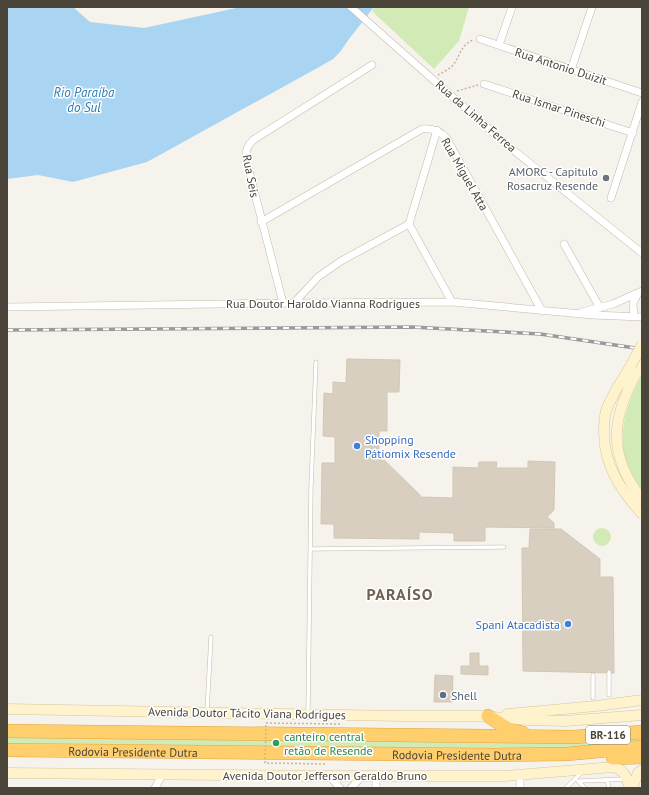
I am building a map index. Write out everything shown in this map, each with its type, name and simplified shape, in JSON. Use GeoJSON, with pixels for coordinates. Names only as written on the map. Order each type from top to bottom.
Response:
{"type":"FeatureCollection","features":[{"type":"Feature","properties":{"kind":"highway"},"geometry":{"type":"LineString","coordinates":[[488,716],[508,729],[516,731],[573,737]]}},
{"type":"Feature","properties":{"kind":"highway","name":"Rodovia Presidente Dutra"},"geometry":{"type":"LineString","coordinates":[[7,732],[573,737],[642,732]]}},
{"type":"Feature","properties":{"kind":"highway","name":"Rodovia Presidente Dutra"},"geometry":{"type":"LineString","coordinates":[[7,750],[495,755],[567,754],[642,747]]}},
{"type":"Feature","properties":{"kind":"highway"},"geometry":{"type":"LineString","coordinates":[[495,755],[557,760],[642,757]]}},
{"type":"Feature","properties":{"kind":"main road"},"geometry":{"type":"LineString","coordinates":[[642,345],[637,365],[619,411],[616,436],[620,462],[627,477],[642,498]]}},
{"type":"Feature","properties":{"kind":"main road"},"geometry":{"type":"LineString","coordinates":[[637,365],[606,412],[604,444],[610,468],[617,482],[642,514]]}},
{"type":"Feature","properties":{"kind":"main road","name":"Avenida Doutor Tácito Viana Rodrigues"},"geometry":{"type":"LineString","coordinates":[[7,709],[308,715],[488,716],[596,706],[642,700]]}},
{"type":"Feature","properties":{"kind":"main road","name":"Avenida Doutor Tácito Viana Rodrigues"},"geometry":{"type":"LineString","coordinates":[[488,716],[526,720],[565,721],[642,715]]}},
{"type":"Feature","properties":{"kind":"main road","name":"Avenida Doutor Jefferson Geraldo Bruno"},"geometry":{"type":"LineString","coordinates":[[7,773],[326,776],[520,775],[613,767],[618,768],[625,773],[630,786]]}},
{"type":"Feature","properties":{"kind":"main road"},"geometry":{"type":"LineString","coordinates":[[630,786],[638,773],[642,770]]}},
{"type":"Feature","properties":{"kind":"street","name":"Rua da Linha Ferrea"},"geometry":{"type":"LineString","coordinates":[[350,7],[433,78],[507,145],[642,253]]}},
{"type":"Feature","properties":{"kind":"street"},"geometry":{"type":"LineString","coordinates":[[499,45],[512,7]]}},
{"type":"Feature","properties":{"kind":"street"},"geometry":{"type":"LineString","coordinates":[[571,70],[592,7]]}},
{"type":"Feature","properties":{"kind":"street","name":"Rua Antonio Duizit"},"geometry":{"type":"LineString","coordinates":[[480,39],[642,92]]}},
{"type":"Feature","properties":{"kind":"street","name":"Rua Seis"},"geometry":{"type":"LineString","coordinates":[[283,303],[261,222],[246,159],[246,150],[248,145],[253,140],[372,65]]}},
{"type":"Feature","properties":{"kind":"street","name":"Rua Ismar Pineschi"},"geometry":{"type":"LineString","coordinates":[[484,84],[633,133]]}},
{"type":"Feature","properties":{"kind":"street"},"geometry":{"type":"LineString","coordinates":[[611,198],[642,102]]}},
{"type":"Feature","properties":{"kind":"street","name":"Rua Miguel Atta"},"geometry":{"type":"LineString","coordinates":[[261,222],[422,129],[429,128],[437,130],[444,134],[447,139],[542,311]]}},
{"type":"Feature","properties":{"kind":"street"},"geometry":{"type":"LineString","coordinates":[[294,303],[318,277],[341,261],[409,224],[437,130]]}},
{"type":"Feature","properties":{"kind":"street"},"geometry":{"type":"LineString","coordinates":[[409,224],[452,302]]}},
{"type":"Feature","properties":{"kind":"street"},"geometry":{"type":"LineString","coordinates":[[564,244],[600,308]]}},
{"type":"Feature","properties":{"kind":"street"},"geometry":{"type":"LineString","coordinates":[[576,313],[600,308],[640,292]]}},
{"type":"Feature","properties":{"kind":"street"},"geometry":{"type":"LineString","coordinates":[[639,316],[633,303],[640,292]]}},
{"type":"Feature","properties":{"kind":"street","name":"Rua Doutor Haroldo Vianna Rodrigues"},"geometry":{"type":"LineString","coordinates":[[7,308],[283,303],[452,302],[593,315],[639,316]]}},
{"type":"Feature","properties":{"kind":"street"},"geometry":{"type":"LineString","coordinates":[[154,788],[162,775]]}},
{"type":"Feature","properties":{"kind":"street"},"geometry":{"type":"LineString","coordinates":[[376,775],[376,788]]}},
{"type":"Feature","properties":{"kind":"street"},"geometry":{"type":"LineString","coordinates":[[520,775],[520,788]]}},
{"type":"Feature","properties":{"kind":"street"},"geometry":{"type":"LineString","coordinates":[[326,776],[332,779],[340,788]]}},
{"type":"Feature","properties":{"kind":"street"},"geometry":{"type":"LineString","coordinates":[[351,788],[362,776]]}},
{"type":"Feature","properties":{"kind":"lane"},"geometry":{"type":"LineString","coordinates":[[308,715],[310,549],[316,362]]}},
{"type":"Feature","properties":{"kind":"lane"},"geometry":{"type":"LineString","coordinates":[[310,549],[504,547]]}},
{"type":"Feature","properties":{"kind":"lane"},"geometry":{"type":"LineString","coordinates":[[207,712],[210,637]]}},
{"type":"Feature","properties":{"kind":"lane"},"geometry":{"type":"LineString","coordinates":[[609,672],[609,695]]}},
{"type":"Feature","properties":{"kind":"lane"},"geometry":{"type":"LineString","coordinates":[[593,675],[593,698]]}},
{"type":"Feature","properties":{"kind":"lane"},"geometry":{"type":"LineString","coordinates":[[566,788],[584,769]]}},
{"type":"Feature","properties":{"kind":"lane"},"geometry":{"type":"LineString","coordinates":[[585,788],[578,781],[624,779],[630,786]]}},
{"type":"Feature","properties":{"kind":"lane"},"geometry":{"type":"LineString","coordinates":[[607,780],[609,788]]}},
{"type":"Feature","properties":{"kind":"path"},"geometry":{"type":"LineString","coordinates":[[433,78],[453,65],[462,48],[471,41],[480,39]]}},
{"type":"Feature","properties":{"kind":"path"},"geometry":{"type":"LineString","coordinates":[[450,94],[484,84]]}},
{"type":"Feature","properties":{"kind":"path"},"geometry":{"type":"LineString","coordinates":[[325,764],[264,763],[266,723],[340,724]]}},
{"type":"Feature","properties":{"kind":"green space"},"geometry":{"type":"Polygon","coordinates":[[[375,7],[469,7],[459,41],[434,69],[372,11],[375,7]]]}},
{"type":"Feature","properties":{"kind":"green space"},"geometry":{"type":"Polygon","coordinates":[[[642,375],[642,492],[629,470],[625,458],[623,434],[627,409],[642,375]]]}},
{"type":"Feature","properties":{"kind":"green space"},"geometry":{"type":"Polygon","coordinates":[[[602,528],[608,531],[611,537],[608,543],[602,546],[596,543],[593,537],[596,531],[602,528]]]}},
{"type":"Feature","properties":{"kind":"green space"},"geometry":{"type":"Polygon","coordinates":[[[7,736],[642,736],[642,741],[553,749],[7,743],[7,736]]]}},
{"type":"Feature","properties":{"kind":"water","name":"Rio Paraíba do Sul"},"geometry":{"type":"Polygon","coordinates":[[[7,7],[73,7],[90,22],[144,28],[241,7],[374,7],[340,52],[333,59],[321,66],[147,162],[73,182],[38,175],[7,179],[7,7]]]}},
{"type":"Feature","properties":{"kind":"building","name":"Shopping Pátiomix Resende"},"geometry":{"type":"Polygon","coordinates":[[[347,359],[400,360],[399,392],[387,392],[387,431],[379,431],[379,455],[420,495],[420,497],[453,498],[453,467],[478,468],[479,462],[497,462],[496,468],[528,468],[528,461],[555,462],[554,510],[547,517],[554,523],[554,528],[485,527],[485,541],[454,541],[454,533],[419,532],[419,539],[334,538],[334,524],[321,524],[322,463],[335,463],[335,437],[323,436],[324,393],[333,394],[333,382],[346,383],[347,359]]]}},
{"type":"Feature","properties":{"kind":"building","name":"Spani Atacadista"},"geometry":{"type":"Polygon","coordinates":[[[530,529],[561,529],[600,559],[600,577],[613,577],[614,673],[523,671],[522,548],[529,548],[530,529]]]}},
{"type":"Feature","properties":{"kind":"building","name":"Shell"},"geometry":{"type":"Polygon","coordinates":[[[470,653],[479,653],[479,666],[488,666],[488,675],[461,674],[461,666],[470,666],[470,653]]]}},
{"type":"Feature","properties":{"kind":"building","name":"Shell"},"geometry":{"type":"Polygon","coordinates":[[[435,675],[453,676],[452,702],[434,702],[435,675]]]}},
{"type":"Feature","properties":{"kind":"railway"},"geometry":{"type":"LineString","coordinates":[[7,330],[412,327],[540,334],[642,349]]}},
{"type":"Feature","properties":{"kind":"place","name":"AMORC - Capitulo Rosacruz Resende"},"geometry":{"type":"Point","coordinates":[606,178]}},
{"type":"Feature","properties":{"kind":"place","name":"Shopping Pátiomix Resende"},"geometry":{"type":"Point","coordinates":[357,446]}},
{"type":"Feature","properties":{"kind":"place","name":"Spani Atacadista"},"geometry":{"type":"Point","coordinates":[568,624]}},
{"type":"Feature","properties":{"kind":"place","name":"Shell"},"geometry":{"type":"Point","coordinates":[443,695]}},
{"type":"Feature","properties":{"kind":"place","name":"canteiro central retão de Resende"},"geometry":{"type":"Point","coordinates":[276,743]}},
{"type":"Feature","properties":{"kind":"district","name":"PARAÍSO"},"geometry":{"type":"Point","coordinates":[400,594]}}]}
